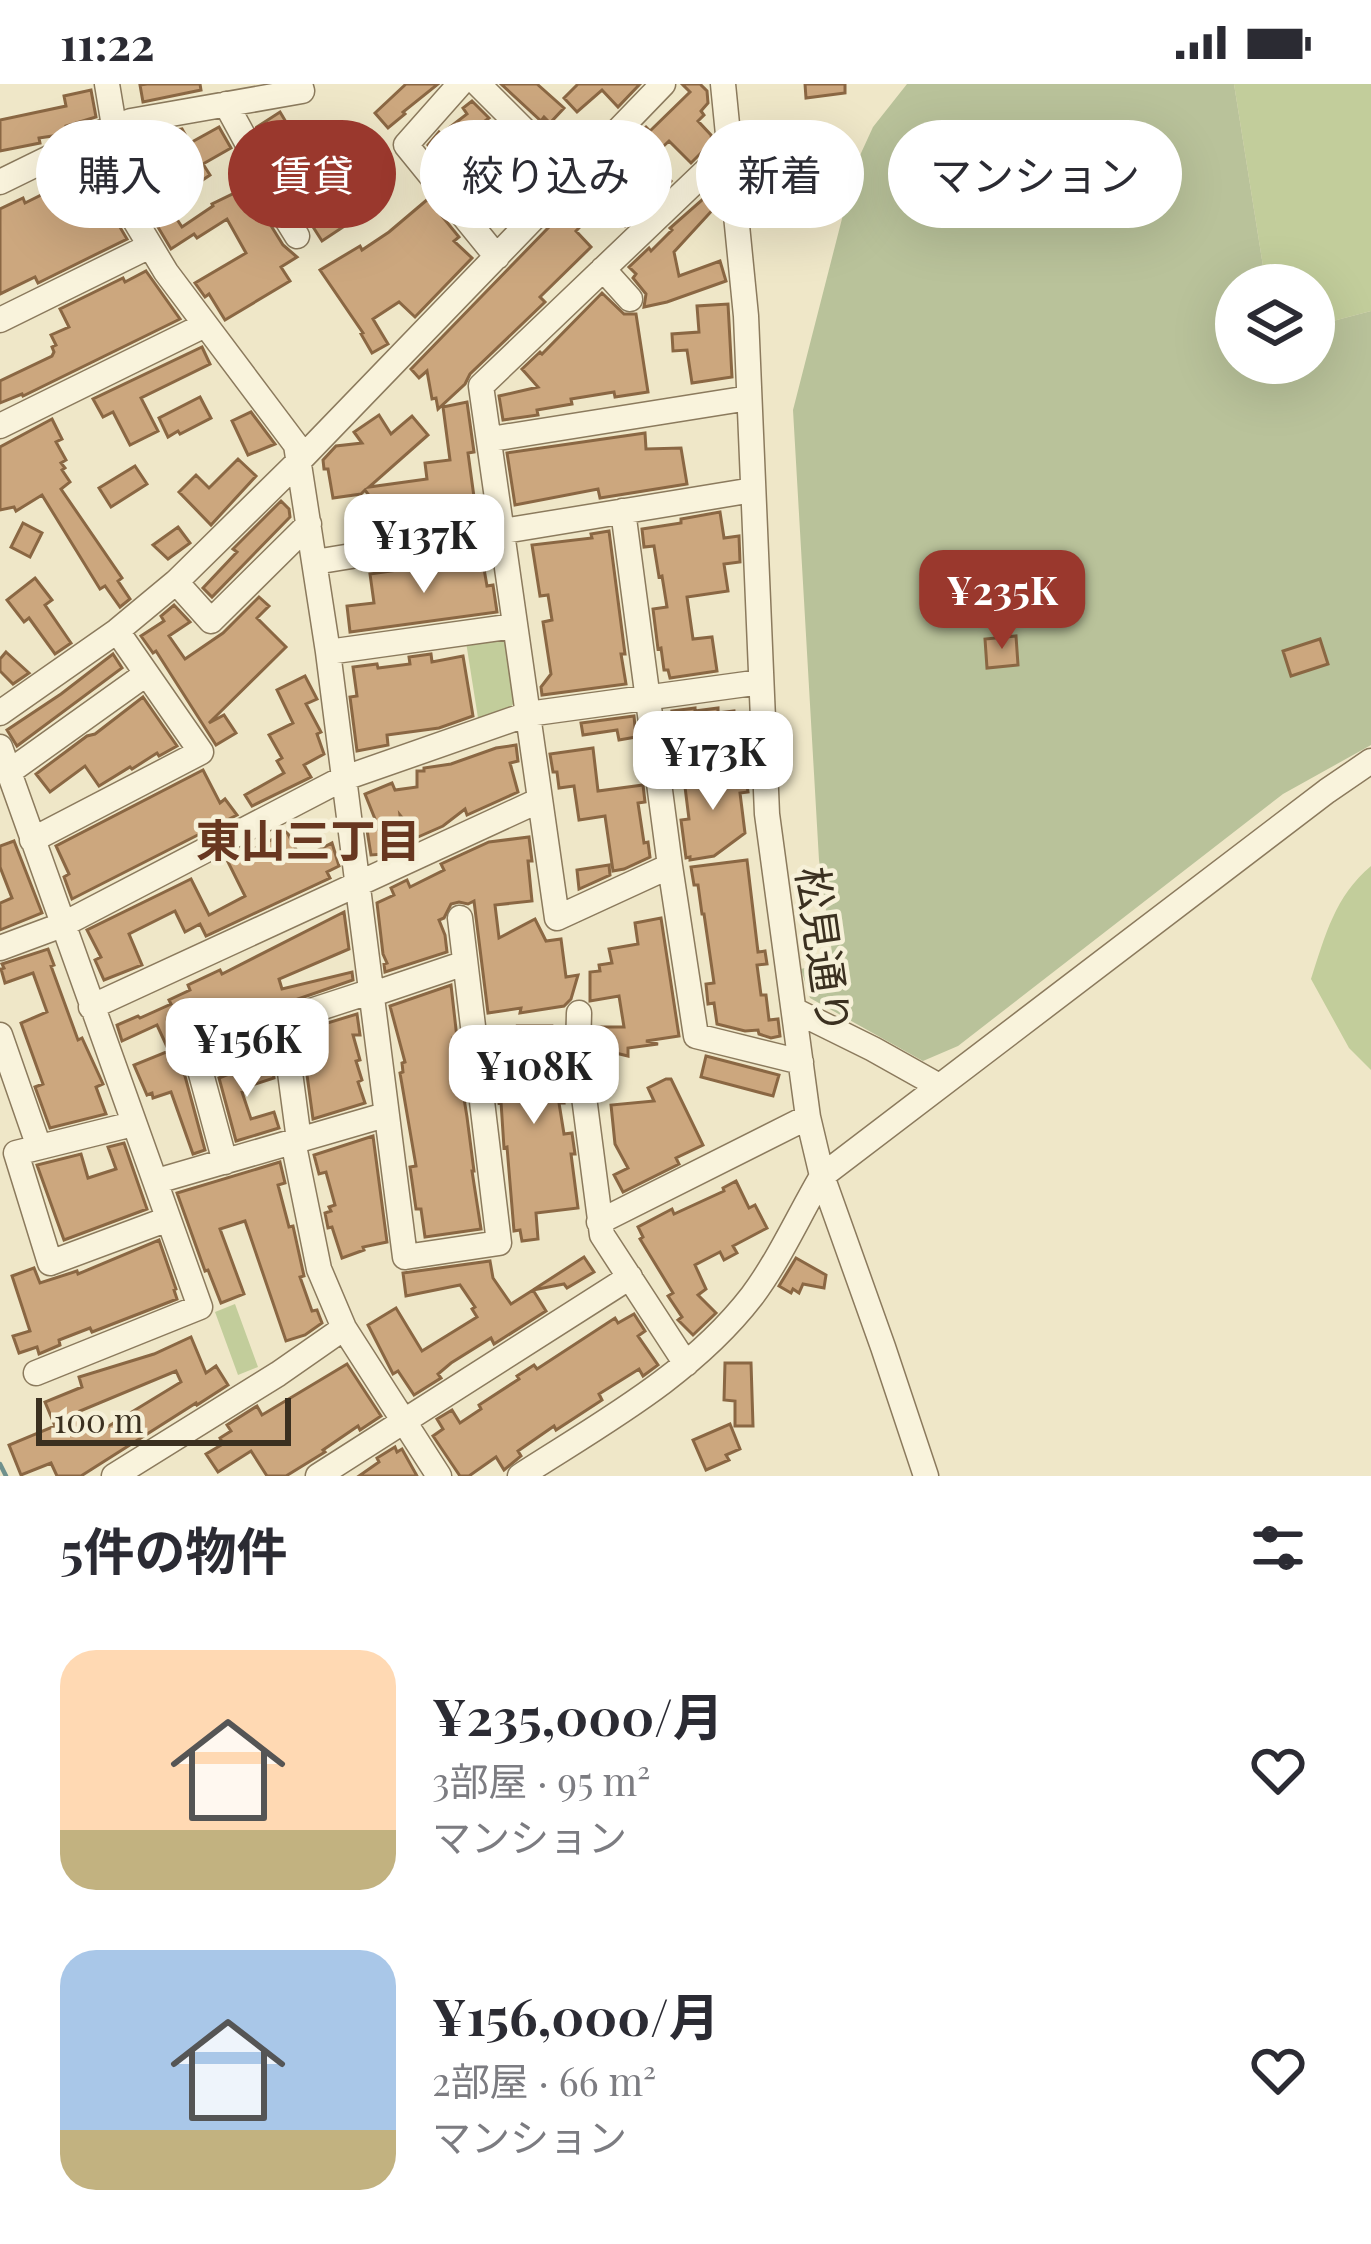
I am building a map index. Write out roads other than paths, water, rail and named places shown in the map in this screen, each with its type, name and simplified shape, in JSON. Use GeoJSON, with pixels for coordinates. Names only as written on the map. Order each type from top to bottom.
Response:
{"type":"FeatureCollection","features":[{"type":"Feature","properties":{"kind":"street"},"geometry":{"type":"LineString","coordinates":[[107,84],[113,120]]}},
{"type":"Feature","properties":{"kind":"street"},"geometry":{"type":"LineString","coordinates":[[145,120],[302,91],[300,84]]}},
{"type":"Feature","properties":{"kind":"street"},"geometry":{"type":"LineString","coordinates":[[460,84],[406,145],[497,257]]}},
{"type":"Feature","properties":{"kind":"street"},"geometry":{"type":"LineString","coordinates":[[478,84],[514,120]]}},
{"type":"Feature","properties":{"kind":"street"},"geometry":{"type":"LineString","coordinates":[[627,120],[663,84]]}},
{"type":"Feature","properties":{"kind":"street","name":"松見通り"},"geometry":{"type":"LineString","coordinates":[[723,84],[727,120]]}},
{"type":"Feature","properties":{"kind":"street"},"geometry":{"type":"LineString","coordinates":[[226,104],[257,160],[260,176],[297,236]]}},
{"type":"Feature","properties":{"kind":"street"},"geometry":{"type":"LineString","coordinates":[[0,182],[36,164]]}},
{"type":"Feature","properties":{"kind":"street"},"geometry":{"type":"LineString","coordinates":[[670,866],[557,918],[481,386],[696,180]]}},
{"type":"Feature","properties":{"kind":"street"},"geometry":{"type":"LineString","coordinates":[[139,228],[296,445],[300,460],[405,1257],[499,1243],[460,918]]}},
{"type":"Feature","properties":{"kind":"street"},"geometry":{"type":"LineString","coordinates":[[5,704],[117,631],[176,582],[524,228]]}},
{"type":"Feature","properties":{"kind":"street","name":"松見通り"},"geometry":{"type":"LineString","coordinates":[[738,228],[767,814],[808,1117],[821,1176],[926,1476]]}},
{"type":"Feature","properties":{"kind":"street"},"geometry":{"type":"LineString","coordinates":[[0,320],[150,246]]}},
{"type":"Feature","properties":{"kind":"street"},"geometry":{"type":"LineString","coordinates":[[603,269],[629,299]]}},
{"type":"Feature","properties":{"kind":"street"},"geometry":{"type":"LineString","coordinates":[[0,426],[205,325]]}},
{"type":"Feature","properties":{"kind":"street"},"geometry":{"type":"LineString","coordinates":[[491,439],[749,398]]}},
{"type":"Feature","properties":{"kind":"street"},"geometry":{"type":"LineString","coordinates":[[315,562],[753,490]]}},
{"type":"Feature","properties":{"kind":"street"},"geometry":{"type":"LineString","coordinates":[[623,511],[696,1036],[801,1062]]}},
{"type":"Feature","properties":{"kind":"street"},"geometry":{"type":"LineString","coordinates":[[176,582],[211,621],[309,524]]}},
{"type":"Feature","properties":{"kind":"street"},"geometry":{"type":"LineString","coordinates":[[328,652],[515,626]]}},
{"type":"Feature","properties":{"kind":"street"},"geometry":{"type":"LineString","coordinates":[[32,840],[201,752],[117,631]]}},
{"type":"Feature","properties":{"kind":"street"},"geometry":{"type":"LineString","coordinates":[[10,772],[146,674]]}},
{"type":"Feature","properties":{"kind":"street"},"geometry":{"type":"LineString","coordinates":[[0,948],[62,925],[342,779],[528,714],[761,682]]}},
{"type":"Feature","properties":{"kind":"street"},"geometry":{"type":"LineString","coordinates":[[0,747],[200,1307],[34,1374]]}},
{"type":"Feature","properties":{"kind":"street"},"geometry":{"type":"LineString","coordinates":[[520,1476],[654,1390],[686,1364],[754,1294],[821,1176],[1371,761]]}},
{"type":"Feature","properties":{"kind":"street"},"geometry":{"type":"LineString","coordinates":[[92,1007],[540,800]]}},
{"type":"Feature","properties":{"kind":"street"},"geometry":{"type":"LineString","coordinates":[[439,1476],[344,1328],[320,1269],[296,1141],[283,1020],[465,963]]}},
{"type":"Feature","properties":{"kind":"street"},"geometry":{"type":"LineString","coordinates":[[794,1010],[939,1086]]}},
{"type":"Feature","properties":{"kind":"street"},"geometry":{"type":"LineString","coordinates":[[579,1013],[578,1051],[602,1235],[686,1364]]}},
{"type":"Feature","properties":{"kind":"street"},"geometry":{"type":"LineString","coordinates":[[0,1035],[39,1147]]}},
{"type":"Feature","properties":{"kind":"street"},"geometry":{"type":"LineString","coordinates":[[188,1042],[225,1162]]}},
{"type":"Feature","properties":{"kind":"street"},"geometry":{"type":"LineString","coordinates":[[157,1181],[385,1115]]}},
{"type":"Feature","properties":{"kind":"street"},"geometry":{"type":"LineString","coordinates":[[599,1222],[808,1117]]}},
{"type":"Feature","properties":{"kind":"street"},"geometry":{"type":"LineString","coordinates":[[133,1124],[16,1153],[50,1263],[168,1219]]}},
{"type":"Feature","properties":{"kind":"street"},"geometry":{"type":"LineString","coordinates":[[318,1476],[630,1277]]}},
{"type":"Feature","properties":{"kind":"street"},"geometry":{"type":"LineString","coordinates":[[114,1476],[151,1466],[344,1328]]}},
{"type":"Feature","properties":{"kind":"waterway"},"geometry":{"type":"LineString","coordinates":[[0,1464],[6,1476]]}},
{"type":"Feature","properties":{"kind":"district","name":"東山三丁目"},"geometry":{"type":"Point","coordinates":[308,838]}}]}
